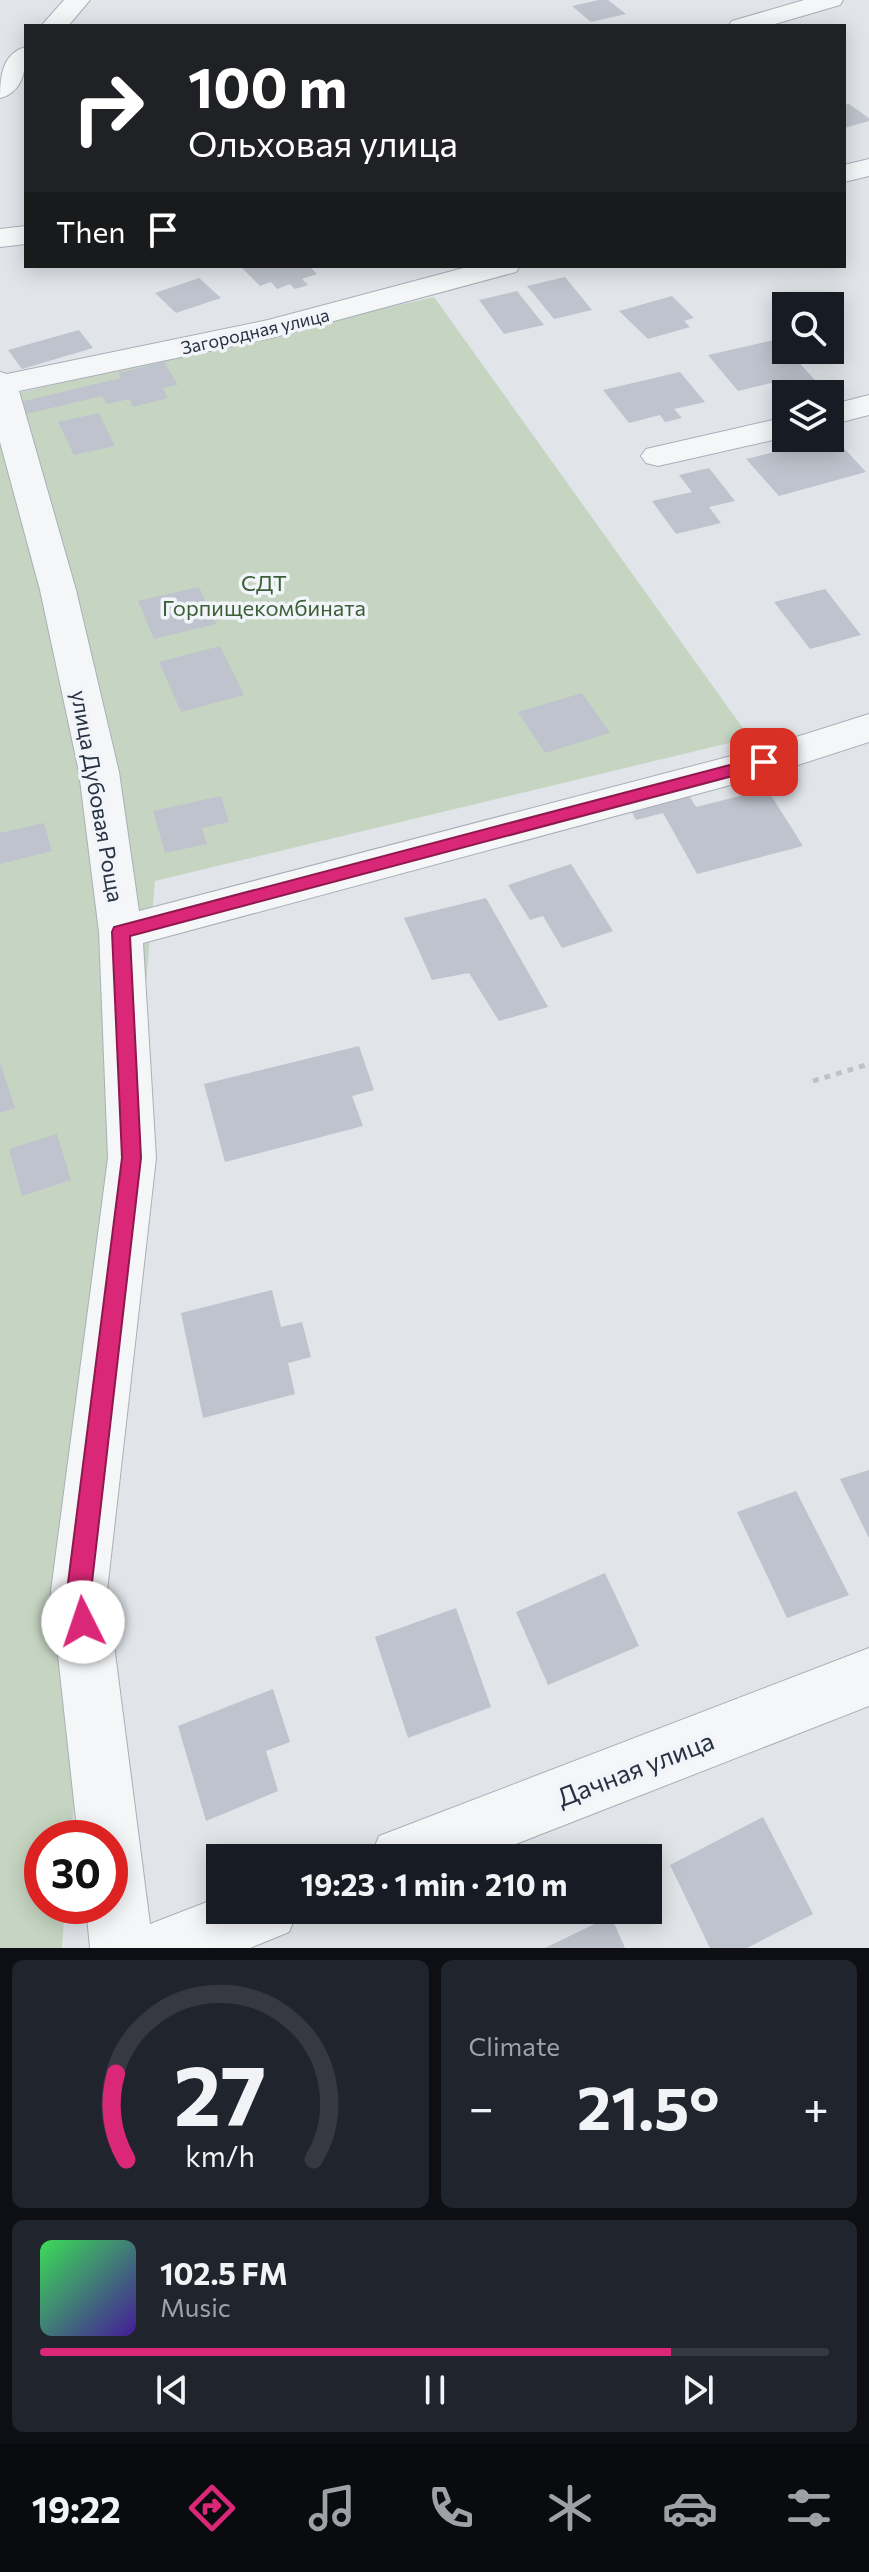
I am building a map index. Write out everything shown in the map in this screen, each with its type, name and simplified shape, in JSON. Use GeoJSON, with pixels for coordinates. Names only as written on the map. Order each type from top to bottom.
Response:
{"type":"FeatureCollection","features":[{"type":"Feature","properties":{"kind":"street"},"geometry":{"type":"LineString","coordinates":[[56,24],[78,0]]}},
{"type":"Feature","properties":{"kind":"street"},"geometry":{"type":"LineString","coordinates":[[748,24],[831,0]]}},
{"type":"Feature","properties":{"kind":"street"},"geometry":{"type":"LineString","coordinates":[[0,90],[24,58]]}},
{"type":"Feature","properties":{"kind":"street"},"geometry":{"type":"LineString","coordinates":[[846,173],[869,167]]}},
{"type":"Feature","properties":{"kind":"street"},"geometry":{"type":"LineString","coordinates":[[0,238],[24,235]]}},
{"type":"Feature","properties":{"kind":"street","name":"Загородная улица"},"geometry":{"type":"LineString","coordinates":[[1,384],[271,329],[498,268]]}},
{"type":"Feature","properties":{"kind":"street","name":"улица Дубовая Роща"},"geometry":{"type":"LineString","coordinates":[[1,384],[58,590],[99,772],[121,932],[132,1158],[79,1591],[107,1820]]}},
{"type":"Feature","properties":{"kind":"street"},"geometry":{"type":"LineString","coordinates":[[844,411],[869,405]]}},
{"type":"Feature","properties":{"kind":"street"},"geometry":{"type":"LineString","coordinates":[[658,456],[772,430]]}},
{"type":"Feature","properties":{"kind":"street"},"geometry":{"type":"LineString","coordinates":[[121,932],[764,762],[869,728]]}},
{"type":"Feature","properties":{"kind":"street","name":"Дачная улица"},"geometry":{"type":"LineString","coordinates":[[437,1844],[869,1677]]}},
{"type":"Feature","properties":{"kind":"street"},"geometry":{"type":"LineString","coordinates":[[119,1924],[122,1948]]}},
{"type":"Feature","properties":{"kind":"street"},"geometry":{"type":"LineString","coordinates":[[168,1948],[231,1924]]}},
{"type":"Feature","properties":{"kind":"path"},"geometry":{"type":"LineString","coordinates":[[813,1081],[869,1064]]}},
{"type":"Feature","properties":{"kind":"green space","name":"СДТ Горпищекомбината"},"geometry":{"type":"Polygon","coordinates":[[[434,297],[750,738],[155,881],[73,1820],[24,1820],[24,1924],[64,1924],[62,1948],[0,1948],[0,397],[434,297]]]}},
{"type":"Feature","properties":{"kind":"building"},"geometry":{"type":"Polygon","coordinates":[[[608,0],[626,14],[591,22],[572,6],[608,0]]]}},
{"type":"Feature","properties":{"kind":"building"},"geometry":{"type":"Polygon","coordinates":[[[846,105],[869,118],[869,121],[846,127],[846,105]]]}},
{"type":"Feature","properties":{"kind":"building"},"geometry":{"type":"Polygon","coordinates":[[[242,268],[311,268],[317,274],[302,279],[308,285],[295,289],[290,284],[277,289],[271,282],[260,286],[242,268]]]}},
{"type":"Feature","properties":{"kind":"building"},"geometry":{"type":"Polygon","coordinates":[[[565,277],[592,310],[554,319],[527,286],[565,277]]]}},
{"type":"Feature","properties":{"kind":"building"},"geometry":{"type":"Polygon","coordinates":[[[199,278],[221,298],[176,313],[155,293],[199,278]]]}},
{"type":"Feature","properties":{"kind":"building"},"geometry":{"type":"Polygon","coordinates":[[[517,291],[544,325],[504,334],[479,300],[517,291]]]}},
{"type":"Feature","properties":{"kind":"building"},"geometry":{"type":"Polygon","coordinates":[[[672,296],[694,318],[684,321],[690,327],[648,339],[619,311],[672,296]]]}},
{"type":"Feature","properties":{"kind":"building"},"geometry":{"type":"Polygon","coordinates":[[[79,330],[93,348],[22,369],[8,350],[79,330]]]}},
{"type":"Feature","properties":{"kind":"building"},"geometry":{"type":"Polygon","coordinates":[[[772,340],[772,364],[800,364],[815,380],[772,380],[772,383],[738,391],[708,355],[772,340]]]}},
{"type":"Feature","properties":{"kind":"building"},"geometry":{"type":"Polygon","coordinates":[[[164,362],[178,385],[163,388],[168,398],[133,407],[129,399],[107,404],[102,396],[26,414],[20,402],[121,378],[118,373],[164,362]]]}},
{"type":"Feature","properties":{"kind":"building"},"geometry":{"type":"Polygon","coordinates":[[[680,372],[705,402],[674,409],[682,418],[665,422],[660,415],[629,423],[603,390],[680,372]]]}},
{"type":"Feature","properties":{"kind":"building"},"geometry":{"type":"Polygon","coordinates":[[[99,413],[115,446],[74,455],[58,422],[99,413]]]}},
{"type":"Feature","properties":{"kind":"building"},"geometry":{"type":"Polygon","coordinates":[[[844,448],[866,472],[779,496],[746,459],[774,452],[844,452],[844,448]]]}},
{"type":"Feature","properties":{"kind":"building"},"geometry":{"type":"Polygon","coordinates":[[[709,468],[735,501],[709,507],[721,523],[676,534],[652,501],[692,492],[679,475],[709,468]]]}},
{"type":"Feature","properties":{"kind":"building"},"geometry":{"type":"Polygon","coordinates":[[[199,587],[216,624],[154,639],[138,601],[199,587]]]}},
{"type":"Feature","properties":{"kind":"building"},"geometry":{"type":"Polygon","coordinates":[[[825,589],[861,635],[810,649],[774,602],[825,589]]]}},
{"type":"Feature","properties":{"kind":"building"},"geometry":{"type":"Polygon","coordinates":[[[220,646],[244,695],[181,712],[159,662],[220,646]]]}},
{"type":"Feature","properties":{"kind":"building"},"geometry":{"type":"Polygon","coordinates":[[[582,693],[610,733],[545,753],[518,712],[582,693]]]}},
{"type":"Feature","properties":{"kind":"building"},"geometry":{"type":"Polygon","coordinates":[[[683,785],[696,807],[767,789],[803,846],[697,874],[663,813],[636,820],[625,799],[683,785]]]}},
{"type":"Feature","properties":{"kind":"building"},"geometry":{"type":"Polygon","coordinates":[[[221,796],[229,822],[202,828],[207,844],[165,853],[153,811],[221,796]]]}},
{"type":"Feature","properties":{"kind":"building"},"geometry":{"type":"Polygon","coordinates":[[[44,823],[52,851],[0,864],[0,833],[44,823]]]}},
{"type":"Feature","properties":{"kind":"building"},"geometry":{"type":"Polygon","coordinates":[[[571,864],[613,931],[562,948],[543,916],[530,920],[508,885],[571,864]]]}},
{"type":"Feature","properties":{"kind":"building"},"geometry":{"type":"Polygon","coordinates":[[[486,898],[548,1007],[499,1021],[469,973],[432,980],[404,918],[486,898]]]}},
{"type":"Feature","properties":{"kind":"building"},"geometry":{"type":"Polygon","coordinates":[[[359,1046],[374,1090],[352,1096],[363,1126],[225,1162],[204,1084],[359,1046]]]}},
{"type":"Feature","properties":{"kind":"building"},"geometry":{"type":"Polygon","coordinates":[[[0,1062],[15,1108],[0,1113],[0,1062]]]}},
{"type":"Feature","properties":{"kind":"building"},"geometry":{"type":"Polygon","coordinates":[[[57,1134],[71,1180],[22,1196],[9,1149],[57,1134]]]}},
{"type":"Feature","properties":{"kind":"building"},"geometry":{"type":"Polygon","coordinates":[[[272,1290],[281,1327],[302,1322],[311,1357],[288,1363],[295,1394],[203,1418],[181,1313],[272,1290]]]}},
{"type":"Feature","properties":{"kind":"building"},"geometry":{"type":"Polygon","coordinates":[[[869,1470],[869,1538],[840,1479],[869,1470]]]}},
{"type":"Feature","properties":{"kind":"building"},"geometry":{"type":"Polygon","coordinates":[[[796,1491],[849,1595],[787,1618],[737,1512],[796,1491]]]}},
{"type":"Feature","properties":{"kind":"building"},"geometry":{"type":"Polygon","coordinates":[[[605,1573],[639,1646],[548,1685],[516,1612],[605,1573]]]}},
{"type":"Feature","properties":{"kind":"building"},"geometry":{"type":"Polygon","coordinates":[[[456,1608],[491,1707],[408,1738],[375,1637],[456,1608]]]}},
{"type":"Feature","properties":{"kind":"building"},"geometry":{"type":"Polygon","coordinates":[[[273,1689],[290,1742],[266,1751],[278,1791],[206,1821],[178,1726],[273,1689]]]}},
{"type":"Feature","properties":{"kind":"building"},"geometry":{"type":"Polygon","coordinates":[[[763,1817],[813,1914],[747,1948],[710,1948],[670,1865],[763,1817]]]}},
{"type":"Feature","properties":{"kind":"building"},"geometry":{"type":"Polygon","coordinates":[[[594,1924],[614,1924],[625,1948],[545,1948],[594,1924]]]}},
{"type":"Feature","properties":{"kind":"route"},"geometry":{"type":"LineString","coordinates":[[83,1622],[79,1591],[132,1158],[121,932],[764,762]]}}]}
